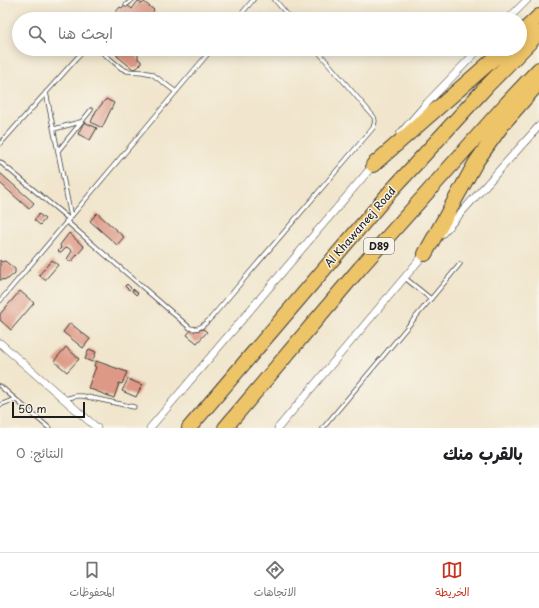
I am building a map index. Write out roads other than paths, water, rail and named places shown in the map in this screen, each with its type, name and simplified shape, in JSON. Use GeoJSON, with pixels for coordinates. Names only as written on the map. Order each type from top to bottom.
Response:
{"type":"FeatureCollection","features":[{"type":"Feature","properties":{"kind":"highway"},"geometry":{"type":"LineString","coordinates":[[527,27],[539,16]]}},
{"type":"Feature","properties":{"kind":"highway","name":"Al Khawaneej Road"},"geometry":{"type":"LineString","coordinates":[[527,45],[539,33]]}},
{"type":"Feature","properties":{"kind":"highway"},"geometry":{"type":"LineString","coordinates":[[373,165],[497,56]]}},
{"type":"Feature","properties":{"kind":"highway","name":"Al Khawaneej Road"},"geometry":{"type":"LineString","coordinates":[[189,428],[390,192],[516,56]]}},
{"type":"Feature","properties":{"kind":"highway","name":"D89"},"geometry":{"type":"LineString","coordinates":[[225,428],[360,268],[539,69]]}},
{"type":"Feature","properties":{"kind":"highway"},"geometry":{"type":"LineString","coordinates":[[425,254],[463,184],[483,151],[507,119],[539,82]]}},
{"type":"Feature","properties":{"kind":"street"},"geometry":{"type":"LineString","coordinates":[[515,12],[527,0]]}},
{"type":"Feature","properties":{"kind":"street"},"geometry":{"type":"LineString","coordinates":[[150,428],[426,103],[472,56]]}},
{"type":"Feature","properties":{"kind":"street"},"geometry":{"type":"LineString","coordinates":[[278,428],[425,254],[539,126]]}},
{"type":"Feature","properties":{"kind":"street"},"geometry":{"type":"LineString","coordinates":[[0,343],[97,428]]}},
{"type":"Feature","properties":{"kind":"lane"},"geometry":{"type":"LineString","coordinates":[[126,5],[132,0]]}},
{"type":"Feature","properties":{"kind":"lane"},"geometry":{"type":"LineString","coordinates":[[243,12],[253,0]]}},
{"type":"Feature","properties":{"kind":"lane"},"geometry":{"type":"LineString","coordinates":[[275,0],[285,12]]}},
{"type":"Feature","properties":{"kind":"lane"},"geometry":{"type":"LineString","coordinates":[[0,144],[79,56]]}},
{"type":"Feature","properties":{"kind":"lane"},"geometry":{"type":"LineString","coordinates":[[106,56],[121,68],[128,71],[152,74],[176,92]]}},
{"type":"Feature","properties":{"kind":"lane"},"geometry":{"type":"LineString","coordinates":[[0,300],[206,56]]}},
{"type":"Feature","properties":{"kind":"lane"},"geometry":{"type":"LineString","coordinates":[[0,162],[69,219],[190,328],[195,329],[202,326],[215,313],[373,128],[375,121],[374,117],[322,56]]}},
{"type":"Feature","properties":{"kind":"lane"},"geometry":{"type":"LineString","coordinates":[[46,92],[54,129],[69,219]]}},
{"type":"Feature","properties":{"kind":"lane"},"geometry":{"type":"LineString","coordinates":[[58,152],[91,110]]}},
{"type":"Feature","properties":{"kind":"lane"},"geometry":{"type":"LineString","coordinates":[[54,129],[81,122]]}},
{"type":"Feature","properties":{"kind":"lane"},"geometry":{"type":"LineString","coordinates":[[323,428],[460,264]]}},
{"type":"Feature","properties":{"kind":"lane"},"geometry":{"type":"LineString","coordinates":[[405,278],[431,299]]}},
{"type":"Feature","properties":{"kind":"lane"},"geometry":{"type":"LineString","coordinates":[[0,386],[49,428]]}},
{"type":"Feature","properties":{"kind":"lane"},"geometry":{"type":"LineString","coordinates":[[64,400],[76,396],[83,396],[134,407]]}},
{"type":"Feature","properties":{"kind":"lane"},"geometry":{"type":"LineString","coordinates":[[0,404],[15,399]]}}]}
